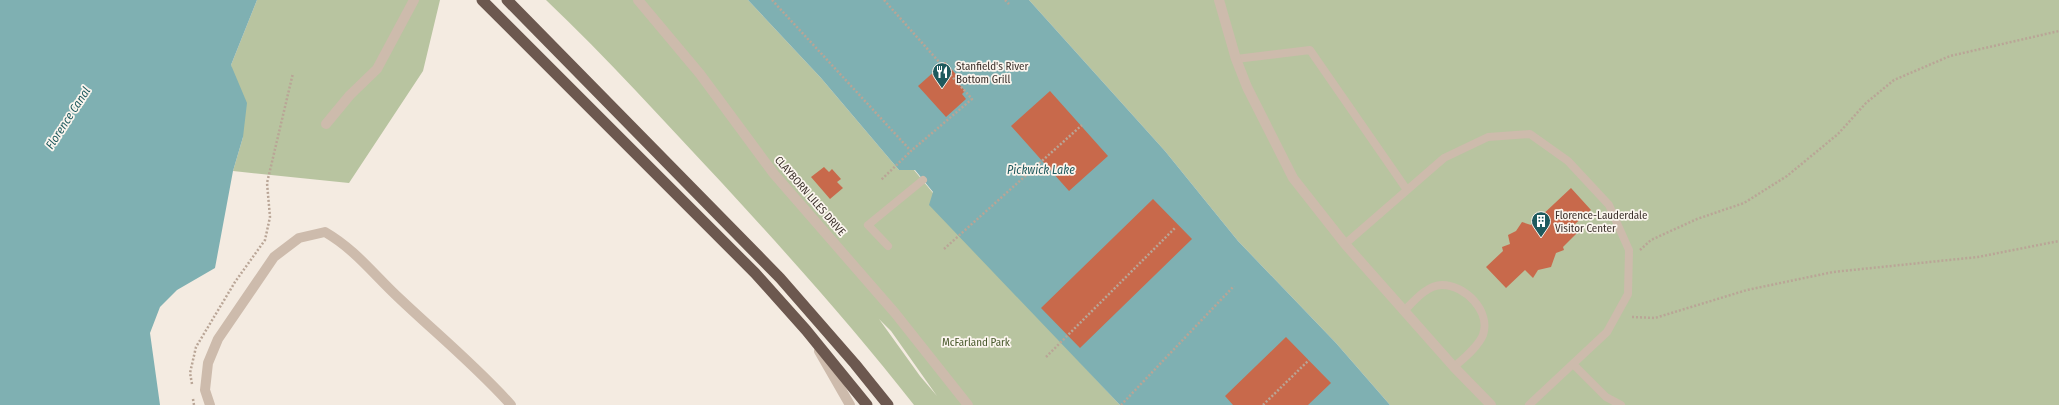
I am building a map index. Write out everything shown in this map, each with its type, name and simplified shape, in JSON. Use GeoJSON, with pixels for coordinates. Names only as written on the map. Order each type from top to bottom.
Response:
{"type":"FeatureCollection","features":[{"type":"Feature","properties":{"kind":"highway"},"geometry":{"type":"LineString","coordinates":[[482,0],[755,273],[806,330],[867,405]]}},
{"type":"Feature","properties":{"kind":"highway"},"geometry":{"type":"LineString","coordinates":[[509,2],[780,278],[855,364],[888,405]]}},
{"type":"Feature","properties":{"kind":"street"},"geometry":{"type":"LineString","coordinates":[[326,124],[350,95],[377,69],[414,0]]}},
{"type":"Feature","properties":{"kind":"street","name":"CLAYBORN LILES DRIVE"},"geometry":{"type":"LineString","coordinates":[[638,0],[700,74],[769,167],[895,313],[968,405]]}},
{"type":"Feature","properties":{"kind":"street"},"geometry":{"type":"LineString","coordinates":[[1220,0],[1236,59],[1247,87],[1293,178],[1345,244],[1454,367],[1491,405]]}},
{"type":"Feature","properties":{"kind":"street"},"geometry":{"type":"LineString","coordinates":[[210,405],[205,390],[208,363],[218,339],[274,257],[299,238],[325,232],[345,244],[399,298],[489,380],[511,405]]}},
{"type":"Feature","properties":{"kind":"street"},"geometry":{"type":"LineString","coordinates":[[806,330],[850,405]]}},
{"type":"Feature","properties":{"kind":"lane"},"geometry":{"type":"LineString","coordinates":[[1236,59],[1310,50],[1407,190]]}},
{"type":"Feature","properties":{"kind":"lane"},"geometry":{"type":"LineString","coordinates":[[1345,244],[1444,158],[1488,137],[1530,134],[1568,161],[1609,205],[1629,250],[1628,294],[1607,332],[1530,405]]}},
{"type":"Feature","properties":{"kind":"lane"},"geometry":{"type":"LineString","coordinates":[[888,246],[868,225],[923,180]]}},
{"type":"Feature","properties":{"kind":"lane"},"geometry":{"type":"LineString","coordinates":[[1405,310],[1423,292],[1441,285],[1459,288],[1472,298],[1483,316],[1482,335],[1454,367]]}},
{"type":"Feature","properties":{"kind":"lane"},"geometry":{"type":"LineString","coordinates":[[1573,364],[1606,397],[1621,405]]}},
{"type":"Feature","properties":{"kind":"path"},"geometry":{"type":"LineString","coordinates":[[772,0],[911,151]]}},
{"type":"Feature","properties":{"kind":"path"},"geometry":{"type":"LineString","coordinates":[[881,180],[911,151],[972,99],[884,0]]}},
{"type":"Feature","properties":{"kind":"path"},"geometry":{"type":"LineString","coordinates":[[1005,0],[1009,4]]}},
{"type":"Feature","properties":{"kind":"path"},"geometry":{"type":"LineString","coordinates":[[1636,252],[1651,240],[1697,220],[1744,203],[1787,176],[1838,134],[1866,103],[1894,80],[1950,56],[2059,31]]}},
{"type":"Feature","properties":{"kind":"path"},"geometry":{"type":"LineString","coordinates":[[192,386],[190,373],[196,347],[235,282],[265,240],[270,217],[266,183],[293,74]]}},
{"type":"Feature","properties":{"kind":"path"},"geometry":{"type":"LineString","coordinates":[[944,249],[1082,125]]}},
{"type":"Feature","properties":{"kind":"path"},"geometry":{"type":"LineString","coordinates":[[1046,357],[1176,227]]}},
{"type":"Feature","properties":{"kind":"path"},"geometry":{"type":"LineString","coordinates":[[1632,317],[1656,318],[1747,290],[1833,272],[1978,257],[2059,241]]}},
{"type":"Feature","properties":{"kind":"path"},"geometry":{"type":"LineString","coordinates":[[1121,405],[1234,286]]}},
{"type":"Feature","properties":{"kind":"path"},"geometry":{"type":"LineString","coordinates":[[1262,405],[1309,360]]}},
{"type":"Feature","properties":{"kind":"path"},"geometry":{"type":"LineString","coordinates":[[192,392],[194,405]]}},
{"type":"Feature","properties":{"kind":"green space"},"geometry":{"type":"Polygon","coordinates":[[[257,0],[440,0],[423,71],[349,183],[233,171],[243,137],[231,65],[257,0]]]}},
{"type":"Feature","properties":{"kind":"green space","name":"McFarland Park"},"geometry":{"type":"Polygon","coordinates":[[[546,0],[748,0],[821,78],[899,170],[914,170],[1019,297],[1120,405],[914,405],[820,292],[722,183],[591,44],[546,0]],[[879,319],[920,376],[937,396],[891,331],[879,319]]]}},
{"type":"Feature","properties":{"kind":"green space"},"geometry":{"type":"Polygon","coordinates":[[[1029,0],[2059,0],[2059,405],[1390,405],[1336,343],[1238,241],[1165,151],[1029,0]]]}},
{"type":"Feature","properties":{"kind":"water","name":"Florence Canal"},"geometry":{"type":"Polygon","coordinates":[[[0,0],[257,0],[231,65],[247,103],[243,137],[233,171],[215,268],[177,290],[160,307],[150,333],[160,405],[0,405],[0,0]]]}},
{"type":"Feature","properties":{"kind":"water","name":"Pickwick Lake"},"geometry":{"type":"Polygon","coordinates":[[[748,0],[1029,0],[1165,151],[1238,241],[1336,343],[1390,405],[1120,405],[929,205],[933,192],[915,170],[899,170],[821,78],[748,0]]]}},
{"type":"Feature","properties":{"kind":"building","name":"Stanfield's River Bottom Grill"},"geometry":{"type":"Polygon","coordinates":[[[945,62],[961,80],[958,83],[965,91],[962,94],[966,99],[946,117],[918,86],[945,62]]]}},
{"type":"Feature","properties":{"kind":"building"},"geometry":{"type":"Polygon","coordinates":[[[1050,91],[1108,156],[1069,191],[1011,126],[1050,91]]]}},
{"type":"Feature","properties":{"kind":"building"},"geometry":{"type":"Polygon","coordinates":[[[824,167],[829,172],[832,169],[841,179],[837,182],[843,188],[830,199],[811,177],[824,167]]]}},
{"type":"Feature","properties":{"kind":"building","name":"Florence-Lauderdale Visitor Center"},"geometry":{"type":"Polygon","coordinates":[[[1571,188],[1591,210],[1575,224],[1580,230],[1563,247],[1564,250],[1556,253],[1551,267],[1538,270],[1533,278],[1525,270],[1506,288],[1486,267],[1503,251],[1502,247],[1510,244],[1508,235],[1516,231],[1522,222],[1531,225],[1535,217],[1539,218],[1571,188]]]}},
{"type":"Feature","properties":{"kind":"building"},"geometry":{"type":"Polygon","coordinates":[[[1153,199],[1192,239],[1080,348],[1041,308],[1153,199]]]}},
{"type":"Feature","properties":{"kind":"building"},"geometry":{"type":"Polygon","coordinates":[[[1286,337],[1331,383],[1308,405],[1233,405],[1225,396],[1286,337]]]}},
{"type":"Feature","properties":{"kind":"place","name":"Stanfield's River Bottom Grill"},"geometry":{"type":"Point","coordinates":[942,89]}},
{"type":"Feature","properties":{"kind":"place","name":"Florence-Lauderdale Visitor Center"},"geometry":{"type":"Point","coordinates":[1541,238]}}]}
